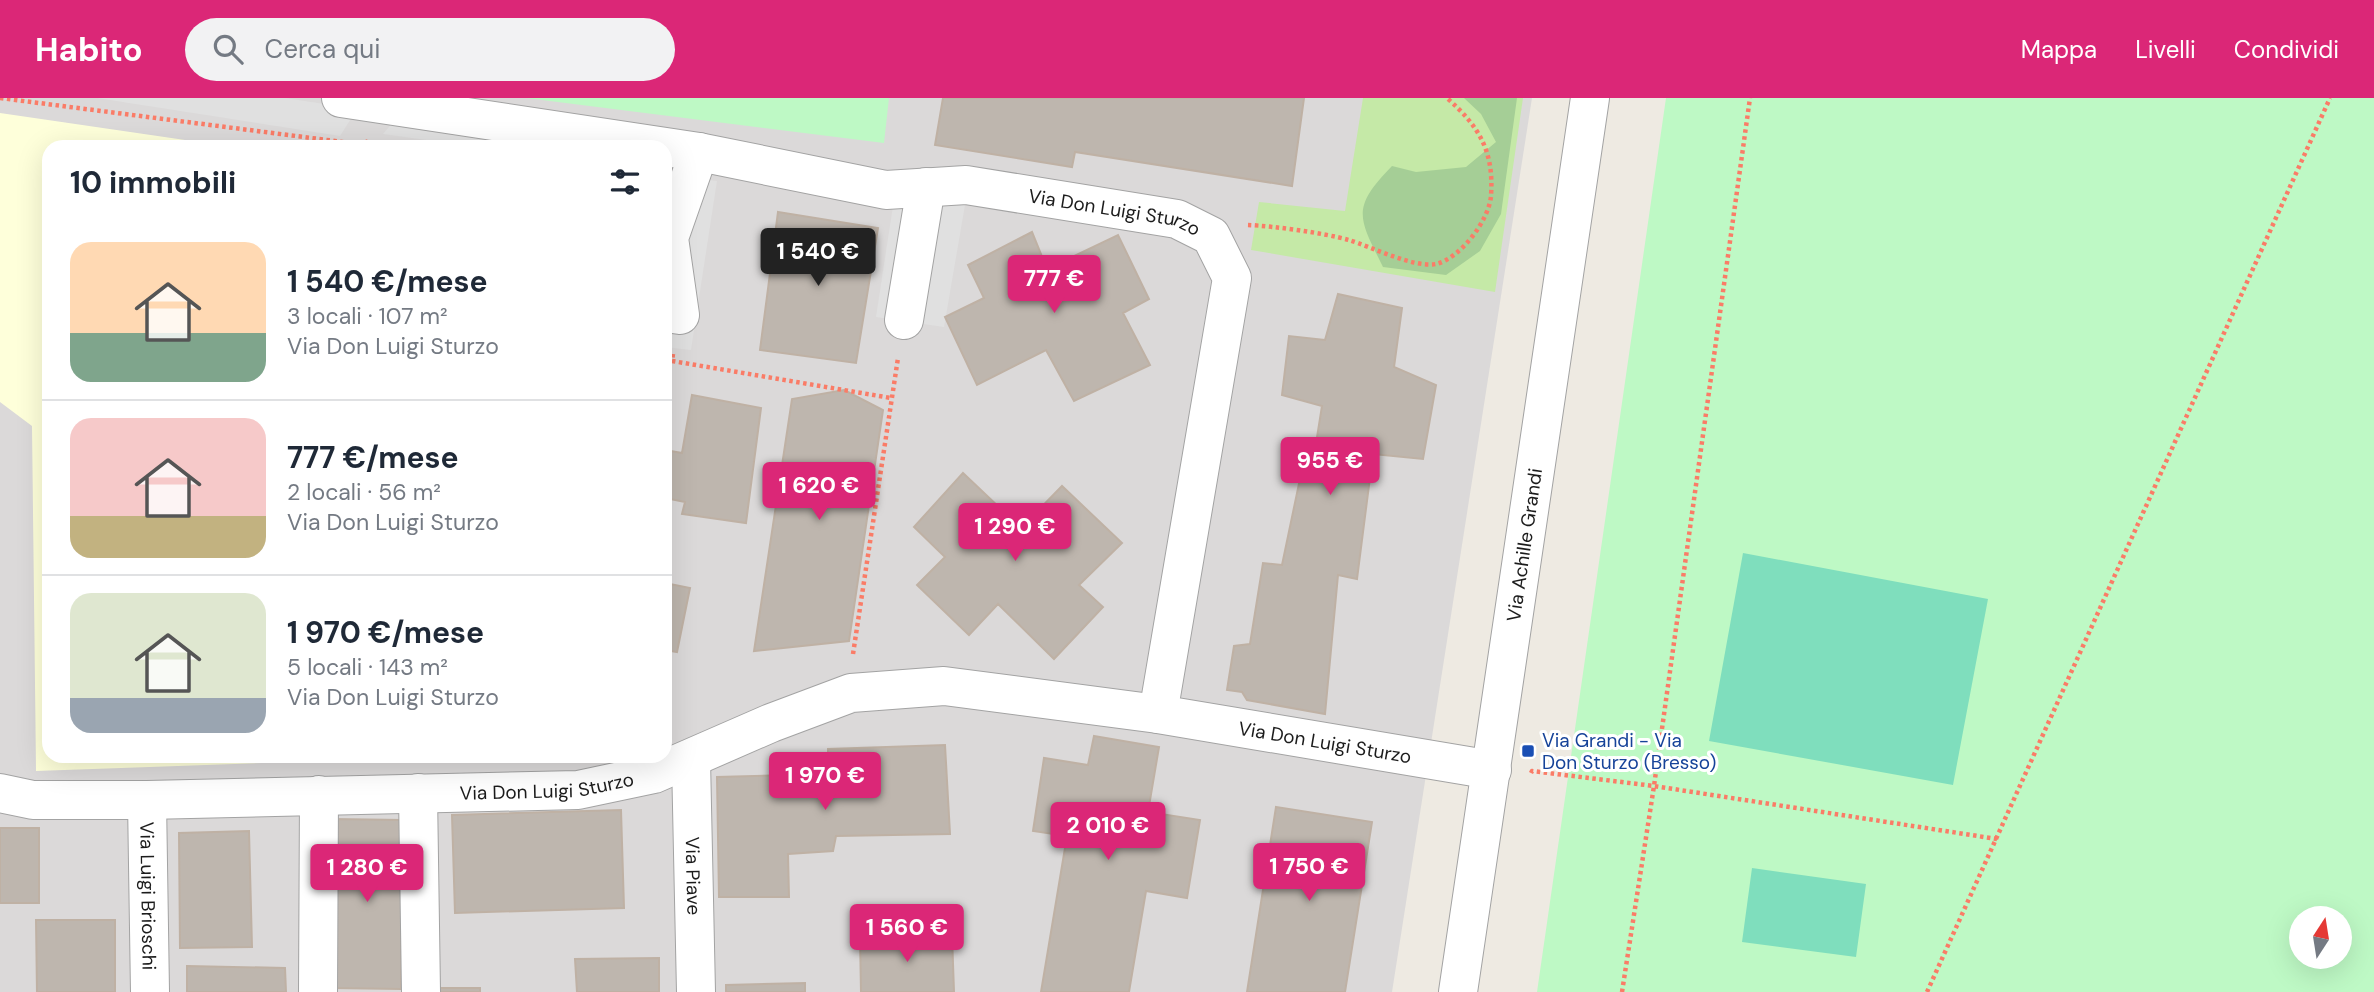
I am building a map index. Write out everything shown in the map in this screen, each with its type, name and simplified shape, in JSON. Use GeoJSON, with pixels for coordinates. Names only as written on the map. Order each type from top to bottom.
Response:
{"type":"FeatureCollection","features":[{"type":"Feature","properties":{"kind":"street","name":"Via Achille Grandi"},"geometry":{"type":"LineString","coordinates":[[1458,992],[1590,98]]}},
{"type":"Feature","properties":{"kind":"street","name":"Via Don Luigi Sturzo"},"geometry":{"type":"LineString","coordinates":[[359,101],[619,140]]}},
{"type":"Feature","properties":{"kind":"street","name":"Via Don Luigi Sturzo"},"geometry":{"type":"LineString","coordinates":[[672,148],[886,190],[966,185],[1177,219],[1211,236],[1232,278],[1158,714]]}},
{"type":"Feature","properties":{"kind":"street"},"geometry":{"type":"LineString","coordinates":[[672,225],[699,152]]}},
{"type":"Feature","properties":{"kind":"street"},"geometry":{"type":"LineString","coordinates":[[904,320],[926,187]]}},
{"type":"Feature","properties":{"kind":"street","name":"Via Don Luigi Sturzo"},"geometry":{"type":"LineString","coordinates":[[0,793],[33,800],[147,800],[578,790],[654,774],[771,723],[851,694],[944,686],[1158,714],[1492,770]]}},
{"type":"Feature","properties":{"kind":"street","name":"Via Piave"},"geometry":{"type":"LineString","coordinates":[[691,760],[696,992]]}},
{"type":"Feature","properties":{"kind":"street"},"geometry":{"type":"LineString","coordinates":[[418,793],[421,992]]}},
{"type":"Feature","properties":{"kind":"street"},"geometry":{"type":"LineString","coordinates":[[318,992],[319,795]]}},
{"type":"Feature","properties":{"kind":"street","name":"Via Luigi Brioschi"},"geometry":{"type":"LineString","coordinates":[[147,800],[150,992]]}},
{"type":"Feature","properties":{"kind":"path"},"geometry":{"type":"LineString","coordinates":[[0,98],[327,140]]}},
{"type":"Feature","properties":{"kind":"path"},"geometry":{"type":"LineString","coordinates":[[1211,236],[1234,225],[1256,225],[1347,239],[1405,260],[1436,264],[1457,253],[1477,232],[1490,204],[1492,173],[1483,141],[1473,124],[1468,116],[1447,98]]}},
{"type":"Feature","properties":{"kind":"path"},"geometry":{"type":"LineString","coordinates":[[1622,992],[1654,786],[1750,98]]}},
{"type":"Feature","properties":{"kind":"path"},"geometry":{"type":"LineString","coordinates":[[1927,992],[2330,98]]}},
{"type":"Feature","properties":{"kind":"path"},"geometry":{"type":"LineString","coordinates":[[359,101],[365,140]]}},
{"type":"Feature","properties":{"kind":"path"},"geometry":{"type":"LineString","coordinates":[[672,314],[672,361],[891,398]]}},
{"type":"Feature","properties":{"kind":"path"},"geometry":{"type":"LineString","coordinates":[[851,694],[853,644],[904,320]]}},
{"type":"Feature","properties":{"kind":"path"},"geometry":{"type":"LineString","coordinates":[[1530,783],[1532,771],[1654,786],[1997,839]]}},
{"type":"Feature","properties":{"kind":"shaded area"},"geometry":{"type":"Polygon","coordinates":[[[0,98],[1532,98],[1392,992],[0,992],[0,98]]]}},
{"type":"Feature","properties":{"kind":"shaded area"},"geometry":{"type":"Polygon","coordinates":[[[97,98],[285,98],[357,109],[340,136],[97,98]]]}},
{"type":"Feature","properties":{"kind":"shaded area"},"geometry":{"type":"Polygon","coordinates":[[[0,113],[185,140],[42,140],[42,763],[262,763],[36,771],[32,426],[0,402],[0,113]]]}},
{"type":"Feature","properties":{"kind":"shaded area"},"geometry":{"type":"Polygon","coordinates":[[[400,114],[578,140],[427,140],[383,134],[400,114]]]}},
{"type":"Feature","properties":{"kind":"shaded area"},"geometry":{"type":"Polygon","coordinates":[[[683,177],[717,181],[691,350],[672,348],[672,189],[683,177]]]}},
{"type":"Feature","properties":{"kind":"shaded area"},"geometry":{"type":"Polygon","coordinates":[[[965,205],[944,327],[876,317],[893,206],[965,205]]]}},
{"type":"Feature","properties":{"kind":"green space"},"geometry":{"type":"Polygon","coordinates":[[[526,98],[889,98],[884,143],[526,98]]]}},
{"type":"Feature","properties":{"kind":"green space"},"geometry":{"type":"Polygon","coordinates":[[[1363,98],[1523,98],[1495,292],[1251,250],[1259,202],[1345,211],[1363,98]]]}},
{"type":"Feature","properties":{"kind":"green space"},"geometry":{"type":"Polygon","coordinates":[[[1464,98],[1517,98],[1501,214],[1480,251],[1446,275],[1383,267],[1368,237],[1363,214],[1364,204],[1370,193],[1392,166],[1416,172],[1466,167],[1496,142],[1481,114],[1464,98]]]}},
{"type":"Feature","properties":{"kind":"green space"},"geometry":{"type":"Polygon","coordinates":[[[1666,98],[2374,98],[2374,992],[1537,992],[1666,98]]]}},
{"type":"Feature","properties":{"kind":"green space"},"geometry":{"type":"Polygon","coordinates":[[[1743,553],[1988,599],[1953,785],[1709,741],[1743,553]]]}},
{"type":"Feature","properties":{"kind":"green space"},"geometry":{"type":"Polygon","coordinates":[[[1752,868],[1866,884],[1856,957],[1742,942],[1752,868]]]}},
{"type":"Feature","properties":{"kind":"building"},"geometry":{"type":"Polygon","coordinates":[[[943,98],[1304,98],[1292,186],[1075,152],[1072,167],[935,145],[943,98]]]}},
{"type":"Feature","properties":{"kind":"building"},"geometry":{"type":"Polygon","coordinates":[[[778,212],[878,228],[856,363],[760,350],[778,212]]]}},
{"type":"Feature","properties":{"kind":"building"},"geometry":{"type":"Polygon","coordinates":[[[1032,232],[1047,269],[1118,235],[1149,299],[1123,313],[1150,365],[1074,401],[1046,350],[977,385],[945,317],[984,298],[968,265],[1032,232]]]}},
{"type":"Feature","properties":{"kind":"building"},"geometry":{"type":"Polygon","coordinates":[[[1338,294],[1402,308],[1394,367],[1436,385],[1423,459],[1373,454],[1357,579],[1338,575],[1325,714],[1247,700],[1242,692],[1227,690],[1234,646],[1250,644],[1263,563],[1282,565],[1301,474],[1311,475],[1322,406],[1282,395],[1289,336],[1325,340],[1338,294]]]}},
{"type":"Feature","properties":{"kind":"building"},"geometry":{"type":"Polygon","coordinates":[[[844,390],[883,410],[849,641],[754,651],[792,399],[844,390]]]}},
{"type":"Feature","properties":{"kind":"building"},"geometry":{"type":"Polygon","coordinates":[[[692,395],[761,408],[746,523],[682,514],[685,502],[672,499],[672,451],[682,453],[692,395]]]}},
{"type":"Feature","properties":{"kind":"building"},"geometry":{"type":"Polygon","coordinates":[[[963,473],[1021,528],[1062,486],[1122,543],[1079,585],[1103,607],[1054,659],[998,604],[969,635],[917,585],[945,557],[914,527],[963,473]]]}},
{"type":"Feature","properties":{"kind":"building"},"geometry":{"type":"Polygon","coordinates":[[[672,584],[690,588],[677,652],[672,651],[672,584]]]}},
{"type":"Feature","properties":{"kind":"building"},"geometry":{"type":"Polygon","coordinates":[[[1094,736],[1159,747],[1148,812],[1200,820],[1187,898],[1146,891],[1129,992],[1041,992],[1067,836],[1033,831],[1044,758],[1088,765],[1094,736]]]}},
{"type":"Feature","properties":{"kind":"building"},"geometry":{"type":"Polygon","coordinates":[[[945,745],[950,834],[836,836],[833,851],[788,854],[789,897],[719,897],[717,777],[828,774],[828,749],[945,745]]]}},
{"type":"Feature","properties":{"kind":"building"},"geometry":{"type":"Polygon","coordinates":[[[1276,807],[1372,822],[1345,992],[1247,992],[1276,807]]]}},
{"type":"Feature","properties":{"kind":"building"},"geometry":{"type":"Polygon","coordinates":[[[621,810],[624,908],[455,913],[452,815],[621,810]]]}},
{"type":"Feature","properties":{"kind":"building"},"geometry":{"type":"Polygon","coordinates":[[[333,819],[402,820],[401,989],[332,988],[333,819]]]}},
{"type":"Feature","properties":{"kind":"building"},"geometry":{"type":"Polygon","coordinates":[[[0,828],[39,828],[39,903],[0,903],[0,828]]]}},
{"type":"Feature","properties":{"kind":"building"},"geometry":{"type":"Polygon","coordinates":[[[249,831],[252,947],[180,948],[179,833],[249,831]]]}},
{"type":"Feature","properties":{"kind":"building"},"geometry":{"type":"Polygon","coordinates":[[[36,920],[115,920],[115,992],[37,992],[36,920]]]}},
{"type":"Feature","properties":{"kind":"building"},"geometry":{"type":"Polygon","coordinates":[[[952,935],[954,992],[861,992],[860,937],[952,935]]]}},
{"type":"Feature","properties":{"kind":"building"},"geometry":{"type":"Polygon","coordinates":[[[659,958],[659,992],[577,992],[575,959],[659,958]]]}},
{"type":"Feature","properties":{"kind":"building"},"geometry":{"type":"Polygon","coordinates":[[[187,966],[285,968],[286,992],[187,992],[187,966]]]}},
{"type":"Feature","properties":{"kind":"building"},"geometry":{"type":"Polygon","coordinates":[[[805,983],[805,992],[726,992],[726,985],[805,983]]]}},
{"type":"Feature","properties":{"kind":"building"},"geometry":{"type":"Polygon","coordinates":[[[430,988],[480,988],[480,992],[430,992],[430,988]]]}},
{"type":"Feature","properties":{"kind":"place","name":"Via Grandi - Via Don Sturzo (Bresso)"},"geometry":{"type":"Point","coordinates":[1528,751]}}]}
